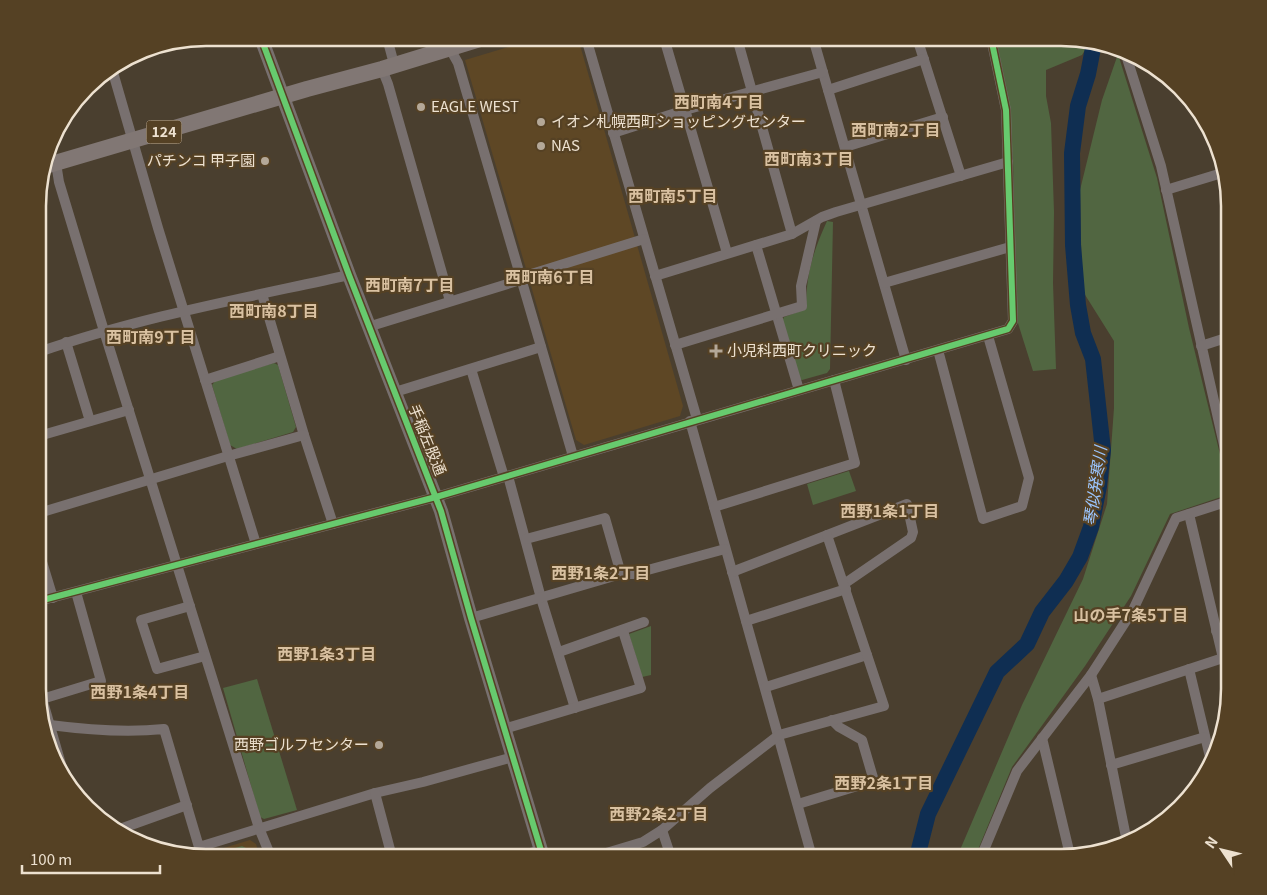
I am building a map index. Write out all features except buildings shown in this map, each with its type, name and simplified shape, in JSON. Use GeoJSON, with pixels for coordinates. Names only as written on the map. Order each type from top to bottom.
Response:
{"type":"FeatureCollection","features":[{"type":"Feature","properties":{"kind":"main road","name":"124"},"geometry":{"type":"LineString","coordinates":[[52,164],[388,67],[449,47]]}},
{"type":"Feature","properties":{"kind":"street","name":"手稲左股通"},"geometry":{"type":"LineString","coordinates":[[264,46],[441,510],[471,618],[540,848]]}},
{"type":"Feature","properties":{"kind":"street"},"geometry":{"type":"LineString","coordinates":[[387,46],[388,84],[450,301]]}},
{"type":"Feature","properties":{"kind":"street"},"geometry":{"type":"LineString","coordinates":[[588,46],[675,344],[725,549],[766,687],[810,849]]}},
{"type":"Feature","properties":{"kind":"street"},"geometry":{"type":"LineString","coordinates":[[449,47],[458,62],[573,456]]}},
{"type":"Feature","properties":{"kind":"street"},"geometry":{"type":"LineString","coordinates":[[666,47],[727,253]]}},
{"type":"Feature","properties":{"kind":"street"},"geometry":{"type":"LineString","coordinates":[[740,47],[792,234]]}},
{"type":"Feature","properties":{"kind":"street"},"geometry":{"type":"LineString","coordinates":[[816,47],[906,360]]}},
{"type":"Feature","properties":{"kind":"street"},"geometry":{"type":"LineString","coordinates":[[920,47],[961,176]]}},
{"type":"Feature","properties":{"kind":"street"},"geometry":{"type":"LineString","coordinates":[[47,599],[436,497],[1008,329],[1013,321],[1006,110],[993,47]]}},
{"type":"Feature","properties":{"kind":"street"},"geometry":{"type":"LineString","coordinates":[[828,90],[924,59]]}},
{"type":"Feature","properties":{"kind":"street"},"geometry":{"type":"LineString","coordinates":[[1128,61],[1161,166],[1220,428]]}},
{"type":"Feature","properties":{"kind":"street"},"geometry":{"type":"LineString","coordinates":[[613,133],[685,110],[823,72]]}},
{"type":"Feature","properties":{"kind":"street"},"geometry":{"type":"LineString","coordinates":[[114,76],[183,311],[256,544]]}},
{"type":"Feature","properties":{"kind":"street"},"geometry":{"type":"LineString","coordinates":[[845,147],[943,117]]}},
{"type":"Feature","properties":{"kind":"street"},"geometry":{"type":"LineString","coordinates":[[655,276],[792,234],[836,212],[1008,162]]}},
{"type":"Feature","properties":{"kind":"street"},"geometry":{"type":"LineString","coordinates":[[51,167],[59,182],[205,656],[268,848]]}},
{"type":"Feature","properties":{"kind":"street"},"geometry":{"type":"LineString","coordinates":[[1166,190],[1218,174]]}},
{"type":"Feature","properties":{"kind":"street"},"geometry":{"type":"LineString","coordinates":[[675,344],[802,306],[801,286],[816,221]]}},
{"type":"Feature","properties":{"kind":"street"},"geometry":{"type":"LineString","coordinates":[[370,326],[644,239]]}},
{"type":"Feature","properties":{"kind":"street"},"geometry":{"type":"LineString","coordinates":[[756,245],[799,390]]}},
{"type":"Feature","properties":{"kind":"street"},"geometry":{"type":"LineString","coordinates":[[884,283],[1010,247]]}},
{"type":"Feature","properties":{"kind":"street"},"geometry":{"type":"LineString","coordinates":[[46,349],[104,331],[183,311],[350,274]]}},
{"type":"Feature","properties":{"kind":"street"},"geometry":{"type":"LineString","coordinates":[[262,294],[333,524]]}},
{"type":"Feature","properties":{"kind":"street"},"geometry":{"type":"LineString","coordinates":[[938,350],[983,519],[1022,506],[1029,478],[988,336]]}},
{"type":"Feature","properties":{"kind":"street"},"geometry":{"type":"LineString","coordinates":[[1201,346],[1220,339]]}},
{"type":"Feature","properties":{"kind":"street"},"geometry":{"type":"LineString","coordinates":[[66,342],[90,421]]}},
{"type":"Feature","properties":{"kind":"street"},"geometry":{"type":"LineString","coordinates":[[395,392],[541,347]]}},
{"type":"Feature","properties":{"kind":"street"},"geometry":{"type":"LineString","coordinates":[[204,380],[280,356]]}},
{"type":"Feature","properties":{"kind":"street"},"geometry":{"type":"LineString","coordinates":[[471,369],[526,539],[541,598],[575,708]]}},
{"type":"Feature","properties":{"kind":"street"},"geometry":{"type":"LineString","coordinates":[[714,506],[855,462],[834,380]]}},
{"type":"Feature","properties":{"kind":"street"},"geometry":{"type":"LineString","coordinates":[[46,434],[129,410]]}},
{"type":"Feature","properties":{"kind":"street"},"geometry":{"type":"LineString","coordinates":[[47,511],[304,435]]}},
{"type":"Feature","properties":{"kind":"street"},"geometry":{"type":"LineString","coordinates":[[732,572],[907,504],[913,532],[910,538],[845,587],[746,621]]}},
{"type":"Feature","properties":{"kind":"street"},"geometry":{"type":"LineString","coordinates":[[985,849],[1017,771],[1090,675],[1141,596],[1176,518],[1220,504]]}},
{"type":"Feature","properties":{"kind":"street"},"geometry":{"type":"LineString","coordinates":[[1189,514],[1220,646]]}},
{"type":"Feature","properties":{"kind":"street"},"geometry":{"type":"LineString","coordinates":[[526,539],[605,518],[621,574]]}},
{"type":"Feature","properties":{"kind":"street"},"geometry":{"type":"LineString","coordinates":[[621,848],[643,842],[662,830],[710,788],[779,735],[884,706],[827,535]]}},
{"type":"Feature","properties":{"kind":"street"},"geometry":{"type":"LineString","coordinates":[[471,618],[621,574],[633,574],[725,549]]}},
{"type":"Feature","properties":{"kind":"street"},"geometry":{"type":"LineString","coordinates":[[47,577],[53,598]]}},
{"type":"Feature","properties":{"kind":"street"},"geometry":{"type":"LineString","coordinates":[[47,692],[101,681],[76,592]]}},
{"type":"Feature","properties":{"kind":"street"},"geometry":{"type":"LineString","coordinates":[[190,606],[142,620],[144,629],[157,670],[205,656]]}},
{"type":"Feature","properties":{"kind":"street"},"geometry":{"type":"LineString","coordinates":[[559,652],[644,622]]}},
{"type":"Feature","properties":{"kind":"street"},"geometry":{"type":"LineString","coordinates":[[504,729],[641,688],[623,630]]}},
{"type":"Feature","properties":{"kind":"street"},"geometry":{"type":"LineString","coordinates":[[1216,631],[1220,630]]}},
{"type":"Feature","properties":{"kind":"street"},"geometry":{"type":"LineString","coordinates":[[766,687],[868,655]]}},
{"type":"Feature","properties":{"kind":"street"},"geometry":{"type":"LineString","coordinates":[[1098,699],[1220,659]]}},
{"type":"Feature","properties":{"kind":"street"},"geometry":{"type":"LineString","coordinates":[[1189,669],[1208,749]]}},
{"type":"Feature","properties":{"kind":"street"},"geometry":{"type":"LineString","coordinates":[[1090,675],[1098,699],[1125,834]]}},
{"type":"Feature","properties":{"kind":"street"},"geometry":{"type":"LineString","coordinates":[[798,804],[874,781],[862,740],[839,727],[832,720]]}},
{"type":"Feature","properties":{"kind":"street"},"geometry":{"type":"LineString","coordinates":[[51,725],[92,730],[164,730],[199,847],[375,793],[423,782],[512,757]]}},
{"type":"Feature","properties":{"kind":"street"},"geometry":{"type":"LineString","coordinates":[[1111,765],[1205,737]]}},
{"type":"Feature","properties":{"kind":"street"},"geometry":{"type":"LineString","coordinates":[[1042,738],[1068,848]]}},
{"type":"Feature","properties":{"kind":"street"},"geometry":{"type":"LineString","coordinates":[[375,793],[390,848]]}},
{"type":"Feature","properties":{"kind":"street"},"geometry":{"type":"LineString","coordinates":[[126,827],[186,805]]}},
{"type":"Feature","properties":{"kind":"street"},"geometry":{"type":"LineString","coordinates":[[662,830],[668,849]]}},
{"type":"Feature","properties":{"kind":"shaded area"},"geometry":{"type":"Polygon","coordinates":[[[511,46],[580,46],[683,406],[680,416],[584,445],[576,440],[465,60],[511,46]]]}},
{"type":"Feature","properties":{"kind":"shaded area"},"geometry":{"type":"Polygon","coordinates":[[[250,840],[256,844],[257,848],[224,848],[250,840]]]}},
{"type":"Feature","properties":{"kind":"green space"},"geometry":{"type":"Polygon","coordinates":[[[998,47],[1071,47],[1086,49],[1082,55],[1046,70],[1046,96],[1051,123],[1054,212],[1053,283],[1056,369],[1033,371],[1017,320],[1013,161],[1007,92],[998,47]]]}},
{"type":"Feature","properties":{"kind":"green space"},"geometry":{"type":"Polygon","coordinates":[[[1117,57],[1119,57],[1157,178],[1189,328],[1220,454],[1220,497],[1170,514],[1131,596],[1085,666],[1012,767],[978,849],[960,849],[1022,705],[1083,579],[1107,504],[1114,408],[1114,341],[1082,290],[1080,190],[1102,100],[1117,57]]]}},
{"type":"Feature","properties":{"kind":"green space"},"geometry":{"type":"Polygon","coordinates":[[[827,221],[833,222],[830,369],[827,373],[802,380],[798,379],[782,321],[784,317],[806,309],[807,285],[811,264],[827,221]]]}},
{"type":"Feature","properties":{"kind":"green space"},"geometry":{"type":"Polygon","coordinates":[[[274,363],[278,365],[296,427],[293,432],[237,449],[230,445],[212,385],[216,380],[274,363]]]}},
{"type":"Feature","properties":{"kind":"green space"},"geometry":{"type":"Polygon","coordinates":[[[849,471],[856,491],[813,505],[807,484],[849,471]]]}},
{"type":"Feature","properties":{"kind":"green space"},"geometry":{"type":"Polygon","coordinates":[[[651,626],[651,675],[642,677],[629,634],[651,626]]]}},
{"type":"Feature","properties":{"kind":"green space"},"geometry":{"type":"Polygon","coordinates":[[[257,679],[297,810],[264,819],[260,817],[223,688],[257,679]]]}},
{"type":"Feature","properties":{"kind":"waterway","name":"琴似発寒川"},"geometry":{"type":"LineString","coordinates":[[919,849],[928,814],[997,672],[1027,644],[1042,612],[1066,581],[1080,557],[1091,527],[1099,486],[1103,450],[1093,359],[1083,333],[1078,305],[1073,245],[1072,153],[1078,106],[1088,74],[1093,50]]}},
{"type":"Feature","properties":{"kind":"cycle path"},"geometry":{"type":"LineString","coordinates":[[264,46],[349,275],[441,511],[540,848]]}},
{"type":"Feature","properties":{"kind":"cycle path"},"geometry":{"type":"LineString","coordinates":[[47,599],[436,497],[1008,329],[1013,321],[1006,110],[993,47]]}},
{"type":"Feature","properties":{"kind":"place","name":"EAGLE WEST"},"geometry":{"type":"Point","coordinates":[421,107]}},
{"type":"Feature","properties":{"kind":"place","name":"イオン札幌西町ショッピングセンター"},"geometry":{"type":"Point","coordinates":[541,122]}},
{"type":"Feature","properties":{"kind":"place","name":"NAS"},"geometry":{"type":"Point","coordinates":[541,146]}},
{"type":"Feature","properties":{"kind":"place","name":"パチンコ 甲子園"},"geometry":{"type":"Point","coordinates":[265,161]}},
{"type":"Feature","properties":{"kind":"place","name":"小児科西町クリニック"},"geometry":{"type":"Point","coordinates":[716,351]}},
{"type":"Feature","properties":{"kind":"place","name":"西野ゴルフセンター"},"geometry":{"type":"Point","coordinates":[379,745]}},
{"type":"Feature","properties":{"kind":"district","name":"西町南4丁目"},"geometry":{"type":"Point","coordinates":[719,102]}},
{"type":"Feature","properties":{"kind":"district","name":"西町南2丁目"},"geometry":{"type":"Point","coordinates":[896,130]}},
{"type":"Feature","properties":{"kind":"district","name":"西町南3丁目"},"geometry":{"type":"Point","coordinates":[809,159]}},
{"type":"Feature","properties":{"kind":"district","name":"西町南5丁目"},"geometry":{"type":"Point","coordinates":[673,196]}},
{"type":"Feature","properties":{"kind":"district","name":"西町南6丁目"},"geometry":{"type":"Point","coordinates":[550,277]}},
{"type":"Feature","properties":{"kind":"district","name":"西町南7丁目"},"geometry":{"type":"Point","coordinates":[410,285]}},
{"type":"Feature","properties":{"kind":"district","name":"西町南8丁目"},"geometry":{"type":"Point","coordinates":[274,311]}},
{"type":"Feature","properties":{"kind":"district","name":"西町南9丁目"},"geometry":{"type":"Point","coordinates":[151,337]}},
{"type":"Feature","properties":{"kind":"district","name":"西野1条1丁目"},"geometry":{"type":"Point","coordinates":[890,511]}},
{"type":"Feature","properties":{"kind":"district","name":"西野1条2丁目"},"geometry":{"type":"Point","coordinates":[601,573]}},
{"type":"Feature","properties":{"kind":"district","name":"山の手7条5丁目"},"geometry":{"type":"Point","coordinates":[1131,615]}},
{"type":"Feature","properties":{"kind":"district","name":"西野1条3丁目"},"geometry":{"type":"Point","coordinates":[327,654]}},
{"type":"Feature","properties":{"kind":"district","name":"西野1条4丁目"},"geometry":{"type":"Point","coordinates":[140,692]}},
{"type":"Feature","properties":{"kind":"district","name":"西野2条1丁目"},"geometry":{"type":"Point","coordinates":[884,783]}},
{"type":"Feature","properties":{"kind":"district","name":"西野2条2丁目"},"geometry":{"type":"Point","coordinates":[659,814]}}]}
